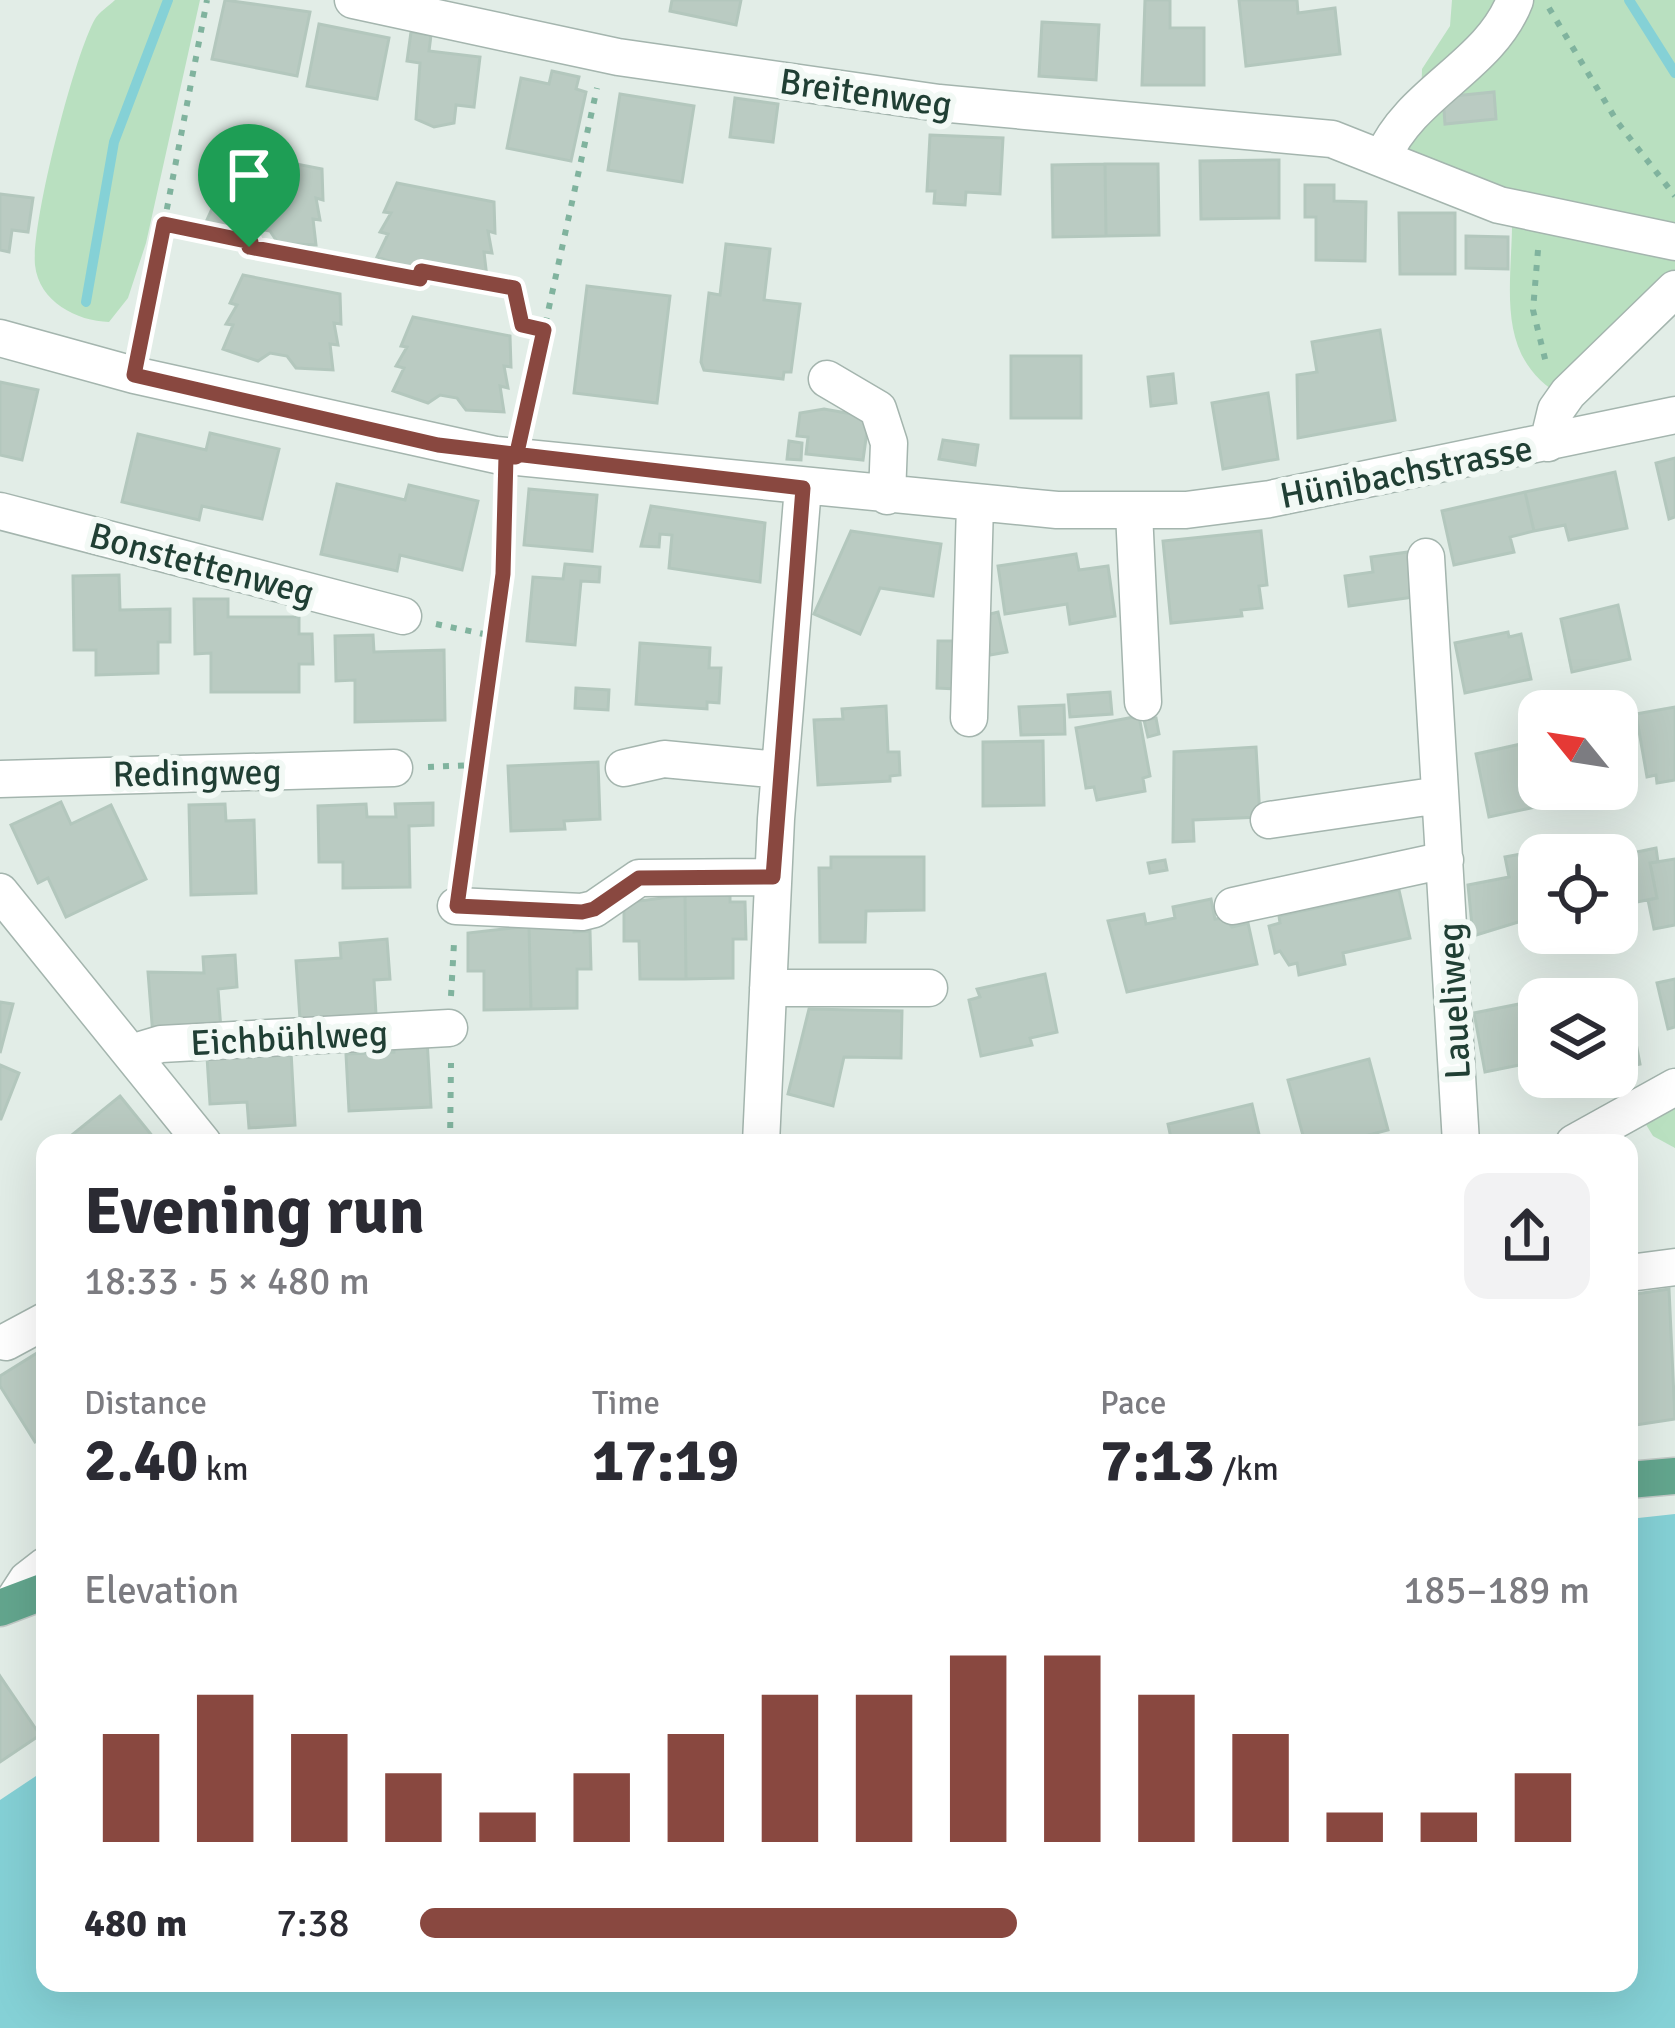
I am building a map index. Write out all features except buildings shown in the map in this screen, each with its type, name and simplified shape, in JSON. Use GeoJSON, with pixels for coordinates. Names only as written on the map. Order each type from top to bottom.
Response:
{"type":"FeatureCollection","features":[{"type":"Feature","properties":{"kind":"main road"},"geometry":{"type":"LineString","coordinates":[[1638,1479],[1675,1476]]}},
{"type":"Feature","properties":{"kind":"street","name":"Breitenweg"},"geometry":{"type":"LineString","coordinates":[[352,0],[604,55],[939,103],[1331,140],[1535,216],[1675,242]]}},
{"type":"Feature","properties":{"kind":"street"},"geometry":{"type":"LineString","coordinates":[[1383,157],[1409,114],[1492,38],[1515,0]]}},
{"type":"Feature","properties":{"kind":"street"},"geometry":{"type":"LineString","coordinates":[[1548,442],[1556,410],[1568,394],[1675,289]]}},
{"type":"Feature","properties":{"kind":"street","name":"Hünibachstrasse"},"geometry":{"type":"LineString","coordinates":[[0,338],[134,375],[511,456],[886,496],[1134,512],[1270,500],[1675,415]]}},
{"type":"Feature","properties":{"kind":"street"},"geometry":{"type":"LineString","coordinates":[[827,379],[878,409],[889,443],[886,496]]}},
{"type":"Feature","properties":{"kind":"street"},"geometry":{"type":"LineString","coordinates":[[760,1134],[780,770],[803,488]]}},
{"type":"Feature","properties":{"kind":"street"},"geometry":{"type":"LineString","coordinates":[[969,718],[975,504]]}},
{"type":"Feature","properties":{"kind":"street","name":"Bonstettenweg"},"geometry":{"type":"LineString","coordinates":[[0,511],[403,616]]}},
{"type":"Feature","properties":{"kind":"street"},"geometry":{"type":"LineString","coordinates":[[1134,512],[1143,702]]}},
{"type":"Feature","properties":{"kind":"street","name":"Laueliweg"},"geometry":{"type":"LineString","coordinates":[[1426,556],[1460,1134]]}},
{"type":"Feature","properties":{"kind":"street"},"geometry":{"type":"LineString","coordinates":[[624,768],[664,759],[780,770]]}},
{"type":"Feature","properties":{"kind":"street","name":"Redingweg"},"geometry":{"type":"LineString","coordinates":[[0,779],[394,768]]}},
{"type":"Feature","properties":{"kind":"street"},"geometry":{"type":"LineString","coordinates":[[1269,820],[1440,795]]}},
{"type":"Feature","properties":{"kind":"street"},"geometry":{"type":"LineString","coordinates":[[1233,906],[1445,860]]}},
{"type":"Feature","properties":{"kind":"street"},"geometry":{"type":"LineString","coordinates":[[457,906],[582,912],[639,878],[773,877]]}},
{"type":"Feature","properties":{"kind":"street","name":"Eichbühlweg"},"geometry":{"type":"LineString","coordinates":[[0,892],[196,1134]]}},
{"type":"Feature","properties":{"kind":"street"},"geometry":{"type":"LineString","coordinates":[[768,988],[929,988]]}},
{"type":"Feature","properties":{"kind":"street","name":"Eichbühlweg"},"geometry":{"type":"LineString","coordinates":[[131,1053],[161,1044],[449,1028]]}},
{"type":"Feature","properties":{"kind":"street"},"geometry":{"type":"LineString","coordinates":[[1590,1134],[1675,1087]]}},
{"type":"Feature","properties":{"kind":"street"},"geometry":{"type":"LineString","coordinates":[[1638,1273],[1675,1267]]}},
{"type":"Feature","properties":{"kind":"street"},"geometry":{"type":"LineString","coordinates":[[6,1342],[36,1326]]}},
{"type":"Feature","properties":{"kind":"street"},"geometry":{"type":"LineString","coordinates":[[19,1601],[27,1580],[36,1573]]}},
{"type":"Feature","properties":{"kind":"path"},"geometry":{"type":"LineString","coordinates":[[134,375],[207,0]]}},
{"type":"Feature","properties":{"kind":"path"},"geometry":{"type":"LineString","coordinates":[[1543,0],[1618,123],[1675,196]]}},
{"type":"Feature","properties":{"kind":"path"},"geometry":{"type":"LineString","coordinates":[[451,1134],[449,1028],[457,906],[503,574],[511,456],[544,330],[604,55]]}},
{"type":"Feature","properties":{"kind":"path"},"geometry":{"type":"LineString","coordinates":[[1535,216],[1534,310],[1550,382]]}},
{"type":"Feature","properties":{"kind":"path"},"geometry":{"type":"LineString","coordinates":[[164,224],[420,279],[421,271],[514,288],[522,325],[544,330]]}},
{"type":"Feature","properties":{"kind":"path"},"geometry":{"type":"LineString","coordinates":[[403,616],[493,636]]}},
{"type":"Feature","properties":{"kind":"path"},"geometry":{"type":"LineString","coordinates":[[394,768],[475,765]]}},
{"type":"Feature","properties":{"kind":"green space"},"geometry":{"type":"Polygon","coordinates":[[[115,0],[200,0],[146,243],[128,298],[109,322],[84,318],[62,307],[44,289],[35,265],[47,179],[76,67],[95,19],[115,0]]]}},
{"type":"Feature","properties":{"kind":"green space"},"geometry":{"type":"Polygon","coordinates":[[[1452,0],[1675,0],[1675,289],[1565,398],[1541,381],[1516,339],[1510,290],[1512,209],[1383,157],[1421,103],[1422,69],[1450,26],[1452,0]]]}},
{"type":"Feature","properties":{"kind":"green space"},"geometry":{"type":"Polygon","coordinates":[[[1675,1087],[1675,1148],[1653,1136],[1637,1110],[1675,1087]]]}},
{"type":"Feature","properties":{"kind":"water"},"geometry":{"type":"Polygon","coordinates":[[[1675,1514],[1675,2028],[0,2028],[0,1800],[36,1776],[36,1992],[1638,1992],[1638,1518],[1675,1514]]]}},
{"type":"Feature","properties":{"kind":"waterway"},"geometry":{"type":"LineString","coordinates":[[86,302],[114,142],[168,0]]}},
{"type":"Feature","properties":{"kind":"waterway"},"geometry":{"type":"LineString","coordinates":[[1629,0],[1675,73]]}},
{"type":"Feature","properties":{"kind":"route"},"geometry":{"type":"LineString","coordinates":[[249,247],[251,242],[164,224],[134,375],[438,445],[506,456],[803,488],[773,877],[639,878],[626,882],[608,901],[582,912],[457,906],[503,574],[506,456],[516,457],[544,330],[522,325],[514,288],[421,271],[420,279],[249,247]]}}]}
